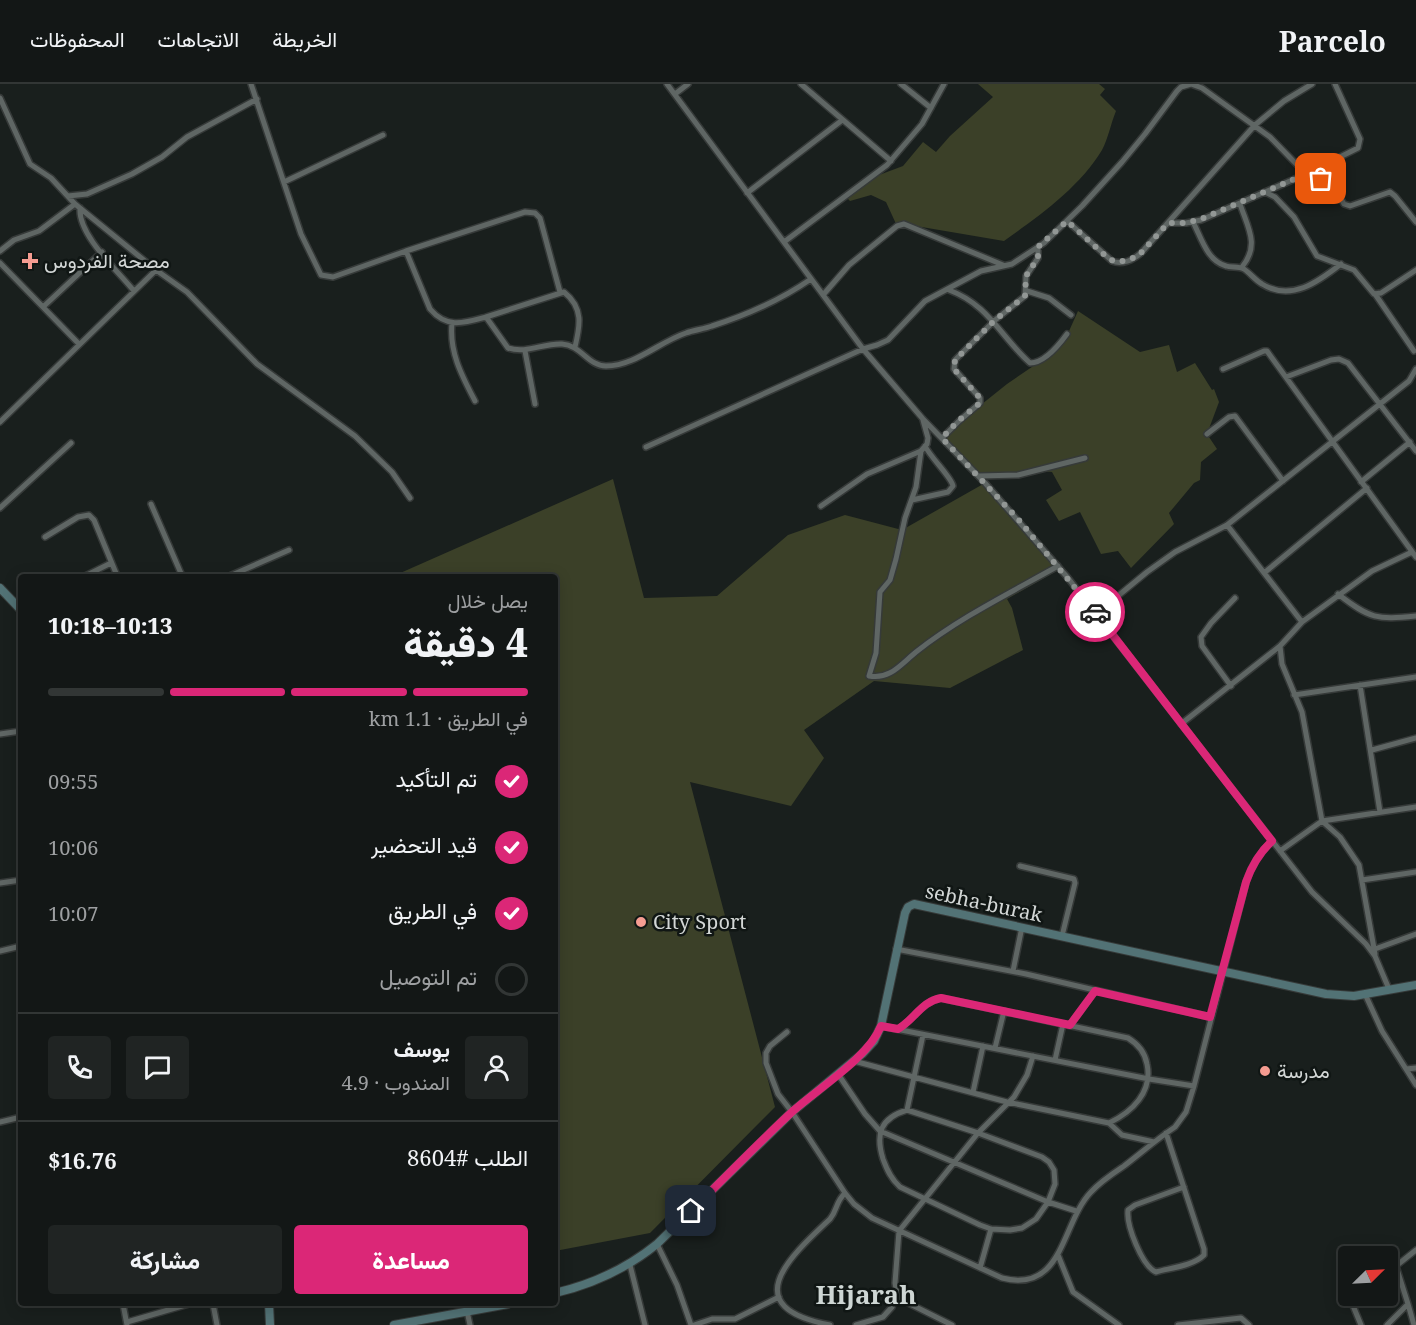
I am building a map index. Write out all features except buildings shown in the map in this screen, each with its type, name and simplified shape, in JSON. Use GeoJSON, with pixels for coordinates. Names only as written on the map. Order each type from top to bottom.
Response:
{"type":"FeatureCollection","features":[{"type":"Feature","properties":{"kind":"main road"},"geometry":{"type":"LineString","coordinates":[[0,588],[18,606]]}},
{"type":"Feature","properties":{"kind":"main road","name":"sebha-burak"},"geometry":{"type":"LineString","coordinates":[[558,1292],[591,1284],[630,1264],[657,1244],[792,1112],[854,1061],[874,1041],[881,1026],[906,910],[917,904],[1342,997],[1416,985]]}},
{"type":"Feature","properties":{"kind":"main road"},"geometry":{"type":"LineString","coordinates":[[269,1306],[270,1325]]}},
{"type":"Feature","properties":{"kind":"main road"},"geometry":{"type":"LineString","coordinates":[[394,1325],[496,1306]]}},
{"type":"Feature","properties":{"kind":"street"},"geometry":{"type":"LineString","coordinates":[[251,84],[310,255],[318,271],[325,277],[360,269],[406,251],[531,212],[540,218],[560,292]]}},
{"type":"Feature","properties":{"kind":"street"},"geometry":{"type":"LineString","coordinates":[[667,84],[864,349],[922,419],[979,476],[1058,566],[1318,899],[1375,952]]}},
{"type":"Feature","properties":{"kind":"street"},"geometry":{"type":"LineString","coordinates":[[675,94],[688,84]]}},
{"type":"Feature","properties":{"kind":"street"},"geometry":{"type":"LineString","coordinates":[[801,84],[841,121],[891,161]]}},
{"type":"Feature","properties":{"kind":"street"},"geometry":{"type":"LineString","coordinates":[[901,84],[931,108]]}},
{"type":"Feature","properties":{"kind":"street"},"geometry":{"type":"LineString","coordinates":[[784,242],[891,161],[922,124],[944,84]]}},
{"type":"Feature","properties":{"kind":"street"},"geometry":{"type":"LineString","coordinates":[[646,447],[864,349],[885,342],[922,303],[981,271],[1014,263],[1038,247],[1067,221],[1128,155],[1181,87],[1196,84],[1255,125],[1287,153],[1306,174],[1331,183],[1341,201],[1347,205],[1390,192],[1416,222]]}},
{"type":"Feature","properties":{"kind":"street"},"geometry":{"type":"LineString","coordinates":[[1067,221],[1109,259],[1116,262],[1129,260],[1139,255],[1255,125],[1284,101],[1312,84]]}},
{"type":"Feature","properties":{"kind":"street"},"geometry":{"type":"LineString","coordinates":[[1168,223],[1193,222],[1240,204],[1353,151],[1360,142],[1335,84]]}},
{"type":"Feature","properties":{"kind":"street"},"geometry":{"type":"LineString","coordinates":[[0,98],[30,164],[51,178],[77,206],[187,292],[257,364],[355,436],[393,472],[410,498]]}},
{"type":"Feature","properties":{"kind":"street"},"geometry":{"type":"LineString","coordinates":[[68,196],[87,194],[132,174],[162,157],[187,137],[257,99]]}},
{"type":"Feature","properties":{"kind":"street"},"geometry":{"type":"LineString","coordinates":[[747,193],[841,121]]}},
{"type":"Feature","properties":{"kind":"street"},"geometry":{"type":"LineString","coordinates":[[284,182],[383,135]]}},
{"type":"Feature","properties":{"kind":"street"},"geometry":{"type":"LineString","coordinates":[[1265,192],[1280,202],[1294,217],[1317,256],[1341,264],[1359,274],[1415,353]]}},
{"type":"Feature","properties":{"kind":"street"},"geometry":{"type":"LineString","coordinates":[[1240,204],[1252,245],[1250,255],[1242,267]]}},
{"type":"Feature","properties":{"kind":"street"},"geometry":{"type":"LineString","coordinates":[[0,251],[14,240],[39,231],[77,206]]}},
{"type":"Feature","properties":{"kind":"street"},"geometry":{"type":"LineString","coordinates":[[77,206],[83,228],[134,291]]}},
{"type":"Feature","properties":{"kind":"street"},"geometry":{"type":"LineString","coordinates":[[1193,222],[1212,257],[1226,266],[1242,267],[1259,283],[1283,292],[1292,292],[1313,284],[1341,264]]}},
{"type":"Feature","properties":{"kind":"street"},"geometry":{"type":"LineString","coordinates":[[823,295],[849,266],[897,226],[904,224],[1005,266]]}},
{"type":"Feature","properties":{"kind":"street"},"geometry":{"type":"LineString","coordinates":[[942,438],[980,403],[980,398],[956,372],[955,360],[994,321],[1025,296],[1026,276],[1038,258],[1038,247]]}},
{"type":"Feature","properties":{"kind":"street"},"geometry":{"type":"LineString","coordinates":[[406,251],[430,309],[437,317],[452,323],[486,317],[564,292],[569,296],[580,318],[574,347]]}},
{"type":"Feature","properties":{"kind":"street"},"geometry":{"type":"LineString","coordinates":[[43,307],[102,252]]}},
{"type":"Feature","properties":{"kind":"street"},"geometry":{"type":"LineString","coordinates":[[0,263],[80,344]]}},
{"type":"Feature","properties":{"kind":"street"},"geometry":{"type":"LineString","coordinates":[[0,422],[156,270]]}},
{"type":"Feature","properties":{"kind":"street"},"geometry":{"type":"LineString","coordinates":[[1375,294],[1383,292],[1416,270]]}},
{"type":"Feature","properties":{"kind":"street"},"geometry":{"type":"LineString","coordinates":[[486,317],[508,348],[525,351],[561,344],[574,347],[600,366],[621,364],[687,332],[712,326],[770,303],[812,279]]}},
{"type":"Feature","properties":{"kind":"street"},"geometry":{"type":"LineString","coordinates":[[949,290],[975,303],[1032,363],[1056,347],[1067,334]]}},
{"type":"Feature","properties":{"kind":"street"},"geometry":{"type":"LineString","coordinates":[[1027,291],[1052,299],[1071,315]]}},
{"type":"Feature","properties":{"kind":"street"},"geometry":{"type":"LineString","coordinates":[[452,323],[453,351],[475,401]]}},
{"type":"Feature","properties":{"kind":"street"},"geometry":{"type":"LineString","coordinates":[[525,351],[535,404]]}},
{"type":"Feature","properties":{"kind":"street"},"geometry":{"type":"LineString","coordinates":[[1181,724],[1280,646],[1302,622],[1338,594],[1372,571],[1414,554],[1266,351],[1223,369]]}},
{"type":"Feature","properties":{"kind":"street"},"geometry":{"type":"LineString","coordinates":[[1286,377],[1331,360],[1341,360],[1352,366],[1416,451]]}},
{"type":"Feature","properties":{"kind":"street"},"geometry":{"type":"LineString","coordinates":[[1096,614],[1174,552],[1227,525],[1409,381],[1416,369]]}},
{"type":"Feature","properties":{"kind":"street"},"geometry":{"type":"LineString","coordinates":[[1207,434],[1229,417],[1235,416],[1283,481]]}},
{"type":"Feature","properties":{"kind":"street"},"geometry":{"type":"LineString","coordinates":[[922,419],[928,438],[921,452],[916,487],[905,518],[890,580],[880,592],[876,653],[869,676],[879,678],[897,670],[914,653],[945,631],[1058,566]]}},
{"type":"Feature","properties":{"kind":"street"},"geometry":{"type":"LineString","coordinates":[[1361,482],[1410,442]]}},
{"type":"Feature","properties":{"kind":"street"},"geometry":{"type":"LineString","coordinates":[[0,508],[71,444]]}},
{"type":"Feature","properties":{"kind":"street"},"geometry":{"type":"LineString","coordinates":[[912,500],[948,492],[953,486],[952,479],[935,463],[925,446]]}},
{"type":"Feature","properties":{"kind":"street"},"geometry":{"type":"LineString","coordinates":[[822,506],[867,474],[921,452]]}},
{"type":"Feature","properties":{"kind":"street"},"geometry":{"type":"LineString","coordinates":[[979,476],[1018,475],[1085,458]]}},
{"type":"Feature","properties":{"kind":"street"},"geometry":{"type":"LineString","coordinates":[[1264,573],[1366,488]]}},
{"type":"Feature","properties":{"kind":"street"},"geometry":{"type":"LineString","coordinates":[[151,504],[181,574]]}},
{"type":"Feature","properties":{"kind":"street"},"geometry":{"type":"LineString","coordinates":[[45,537],[78,518],[89,515],[94,520],[116,574]]}},
{"type":"Feature","properties":{"kind":"street"},"geometry":{"type":"LineString","coordinates":[[1227,525],[1302,622]]}},
{"type":"Feature","properties":{"kind":"street"},"geometry":{"type":"LineString","coordinates":[[234,574],[289,550]]}},
{"type":"Feature","properties":{"kind":"street"},"geometry":{"type":"LineString","coordinates":[[89,574],[111,563]]}},
{"type":"Feature","properties":{"kind":"street"},"geometry":{"type":"LineString","coordinates":[[1338,594],[1360,611],[1377,618],[1416,616]]}},
{"type":"Feature","properties":{"kind":"street"},"geometry":{"type":"LineString","coordinates":[[1231,686],[1202,646],[1201,637],[1235,598]]}},
{"type":"Feature","properties":{"kind":"street"},"geometry":{"type":"LineString","coordinates":[[1280,646],[1282,664],[1302,712],[1322,821],[1340,837],[1359,865],[1375,952],[1389,989]]}},
{"type":"Feature","properties":{"kind":"street"},"geometry":{"type":"LineString","coordinates":[[1294,695],[1416,677]]}},
{"type":"Feature","properties":{"kind":"street"},"geometry":{"type":"LineString","coordinates":[[1360,685],[1380,812]]}},
{"type":"Feature","properties":{"kind":"street"},"geometry":{"type":"LineString","coordinates":[[0,734],[18,731]]}},
{"type":"Feature","properties":{"kind":"street"},"geometry":{"type":"LineString","coordinates":[[1372,750],[1416,738]]}},
{"type":"Feature","properties":{"kind":"street"},"geometry":{"type":"LineString","coordinates":[[1280,851],[1322,821],[1416,807]]}},
{"type":"Feature","properties":{"kind":"street"},"geometry":{"type":"LineString","coordinates":[[787,1032],[770,1046],[766,1053],[766,1063],[778,1094],[845,1193],[863,1212],[1002,1278],[1019,1280],[1043,1272],[1058,1256],[1083,1201],[1101,1182],[1183,1118],[1194,1086],[1222,970],[1252,866],[1260,852],[1272,841]]}},
{"type":"Feature","properties":{"kind":"street"},"geometry":{"type":"LineString","coordinates":[[1020,866],[1074,879],[1075,883],[1062,936]]}},
{"type":"Feature","properties":{"kind":"street"},"geometry":{"type":"LineString","coordinates":[[1362,880],[1416,872]]}},
{"type":"Feature","properties":{"kind":"street"},"geometry":{"type":"LineString","coordinates":[[0,883],[18,880]]}},
{"type":"Feature","properties":{"kind":"street"},"geometry":{"type":"LineString","coordinates":[[1013,971],[1022,927]]}},
{"type":"Feature","properties":{"kind":"street"},"geometry":{"type":"LineString","coordinates":[[1375,952],[1416,934]]}},
{"type":"Feature","properties":{"kind":"street"},"geometry":{"type":"LineString","coordinates":[[0,951],[18,947]]}},
{"type":"Feature","properties":{"kind":"street"},"geometry":{"type":"LineString","coordinates":[[896,949],[1013,971],[1210,1017]]}},
{"type":"Feature","properties":{"kind":"street"},"geometry":{"type":"LineString","coordinates":[[1070,1025],[1095,991]]}},
{"type":"Feature","properties":{"kind":"street"},"geometry":{"type":"LineString","coordinates":[[1365,994],[1382,1031],[1416,1085]]}},
{"type":"Feature","properties":{"kind":"street"},"geometry":{"type":"LineString","coordinates":[[898,1029],[907,1024],[924,1006],[939,998],[1131,1040],[1144,1054],[1149,1079],[1138,1101],[1125,1114],[1109,1124]]}},
{"type":"Feature","properties":{"kind":"street"},"geometry":{"type":"LineString","coordinates":[[995,1048],[1004,1011]]}},
{"type":"Feature","properties":{"kind":"street"},"geometry":{"type":"LineString","coordinates":[[1055,1060],[1063,1024]]}},
{"type":"Feature","properties":{"kind":"street"},"geometry":{"type":"LineString","coordinates":[[881,1026],[1194,1086]]}},
{"type":"Feature","properties":{"kind":"street"},"geometry":{"type":"LineString","coordinates":[[907,1110],[923,1035]]}},
{"type":"Feature","properties":{"kind":"street"},"geometry":{"type":"LineString","coordinates":[[973,1092],[983,1046]]}},
{"type":"Feature","properties":{"kind":"street"},"geometry":{"type":"LineString","coordinates":[[856,1325],[883,1317],[892,1307],[897,1294],[895,1283],[899,1231],[978,1133],[1012,1098],[1025,1080],[1033,1056]]}},
{"type":"Feature","properties":{"kind":"street"},"geometry":{"type":"LineString","coordinates":[[854,1061],[1006,1102],[1109,1124],[1122,1135],[1154,1142]]}},
{"type":"Feature","properties":{"kind":"street"},"geometry":{"type":"LineString","coordinates":[[1406,1069],[1416,1068]]}},
{"type":"Feature","properties":{"kind":"street"},"geometry":{"type":"LineString","coordinates":[[838,1074],[880,1131],[1048,1202],[1077,1211]]}},
{"type":"Feature","properties":{"kind":"street"},"geometry":{"type":"LineString","coordinates":[[907,1110],[978,1133],[1042,1157],[1049,1162],[1056,1177],[1054,1190],[1036,1219],[1022,1228],[991,1229],[900,1187],[891,1178],[880,1148],[880,1131],[891,1118],[907,1110]]}},
{"type":"Feature","properties":{"kind":"street"},"geometry":{"type":"LineString","coordinates":[[0,1122],[18,1118]]}},
{"type":"Feature","properties":{"kind":"street"},"geometry":{"type":"LineString","coordinates":[[1166,1133],[1204,1249],[1204,1255],[1190,1263],[1156,1272],[1149,1269],[1134,1239],[1127,1216],[1128,1210],[1135,1205],[1184,1188]]}},
{"type":"Feature","properties":{"kind":"street"},"geometry":{"type":"LineString","coordinates":[[830,1325],[800,1317],[784,1306],[779,1297],[778,1282],[786,1264],[798,1248],[834,1214],[837,1203],[845,1193]]}},
{"type":"Feature","properties":{"kind":"street"},"geometry":{"type":"LineString","coordinates":[[980,1268],[991,1229]]}},
{"type":"Feature","properties":{"kind":"street"},"geometry":{"type":"LineString","coordinates":[[657,1244],[677,1284],[693,1325],[712,1319],[735,1319],[779,1297]]}},
{"type":"Feature","properties":{"kind":"street"},"geometry":{"type":"LineString","coordinates":[[1398,1264],[1416,1250]]}},
{"type":"Feature","properties":{"kind":"street"},"geometry":{"type":"LineString","coordinates":[[1058,1256],[1073,1292],[1116,1324]]}},
{"type":"Feature","properties":{"kind":"street"},"geometry":{"type":"LineString","coordinates":[[630,1264],[645,1325]]}},
{"type":"Feature","properties":{"kind":"street"},"geometry":{"type":"LineString","coordinates":[[1398,1272],[1414,1325]]}},
{"type":"Feature","properties":{"kind":"street"},"geometry":{"type":"LineString","coordinates":[[897,1294],[904,1301],[952,1325]]}},
{"type":"Feature","properties":{"kind":"street"},"geometry":{"type":"LineString","coordinates":[[1387,1325],[1408,1304]]}},
{"type":"Feature","properties":{"kind":"street"},"geometry":{"type":"LineString","coordinates":[[123,1306],[127,1324],[183,1306]]}},
{"type":"Feature","properties":{"kind":"street"},"geometry":{"type":"LineString","coordinates":[[213,1306],[217,1325]]}},
{"type":"Feature","properties":{"kind":"street"},"geometry":{"type":"LineString","coordinates":[[1353,1306],[1361,1325]]}},
{"type":"Feature","properties":{"kind":"street"},"geometry":{"type":"LineString","coordinates":[[467,1311],[470,1325]]}},
{"type":"Feature","properties":{"kind":"street"},"geometry":{"type":"LineString","coordinates":[[800,1317],[804,1325]]}},
{"type":"Feature","properties":{"kind":"street"},"geometry":{"type":"LineString","coordinates":[[1178,1325],[1241,1318],[1249,1325]]}},
{"type":"Feature","properties":{"kind":"green space"},"geometry":{"type":"Polygon","coordinates":[[[978,84],[1099,84],[1105,89],[1100,95],[1116,111],[1102,150],[1082,177],[1031,222],[1004,241],[904,224],[897,226],[886,202],[871,195],[850,201],[846,197],[871,178],[903,166],[923,142],[936,152],[993,97],[978,84]]]}},
{"type":"Feature","properties":{"kind":"green space"},"geometry":{"type":"Polygon","coordinates":[[[1078,311],[1140,352],[1169,345],[1177,372],[1195,363],[1212,390],[1214,389],[1219,402],[1207,434],[1217,449],[1201,462],[1200,480],[1194,483],[1169,513],[1174,524],[1131,568],[1118,551],[1101,554],[1080,512],[1059,521],[1046,500],[1062,490],[1052,472],[979,476],[942,436],[1007,384],[1054,352],[1065,340],[1078,311]]]}},
{"type":"Feature","properties":{"kind":"green space","name":"City Sport"},"geometry":{"type":"Polygon","coordinates":[[[613,479],[644,598],[717,596],[788,535],[845,515],[902,530],[985,483],[1060,569],[1007,599],[1012,608],[1023,650],[950,688],[874,681],[804,730],[824,758],[791,806],[690,782],[775,1107],[650,1233],[558,1250],[558,574],[398,574],[613,479]]]}},
{"type":"Feature","properties":{"kind":"way so far"},"geometry":{"type":"LineString","coordinates":[[1095,612],[1018,519],[942,438],[980,403],[980,398],[954,369],[955,360],[994,321],[1025,296],[1027,291],[1025,279],[1037,262],[1038,247],[1053,236],[1067,221],[1109,259],[1120,262],[1139,255],[1168,223],[1193,222],[1240,204],[1306,174],[1321,179]]}},
{"type":"Feature","properties":{"kind":"place","name":"مصحة الفردوس"},"geometry":{"type":"Point","coordinates":[30,261]}},
{"type":"Feature","properties":{"kind":"place","name":"City Sport"},"geometry":{"type":"Point","coordinates":[641,922]}},
{"type":"Feature","properties":{"kind":"place","name":"مدرسة"},"geometry":{"type":"Point","coordinates":[1265,1071]}},
{"type":"Feature","properties":{"kind":"district","name":"Hijarah"},"geometry":{"type":"Point","coordinates":[866,1295]}},
{"type":"Feature","properties":{"kind":"route"},"geometry":{"type":"LineString","coordinates":[[691,1211],[792,1112],[862,1054],[874,1041],[881,1026],[898,1029],[935,999],[941,998],[1070,1025],[1095,991],[1210,1017],[1246,882],[1260,852],[1272,841],[1095,612]]}}]}
